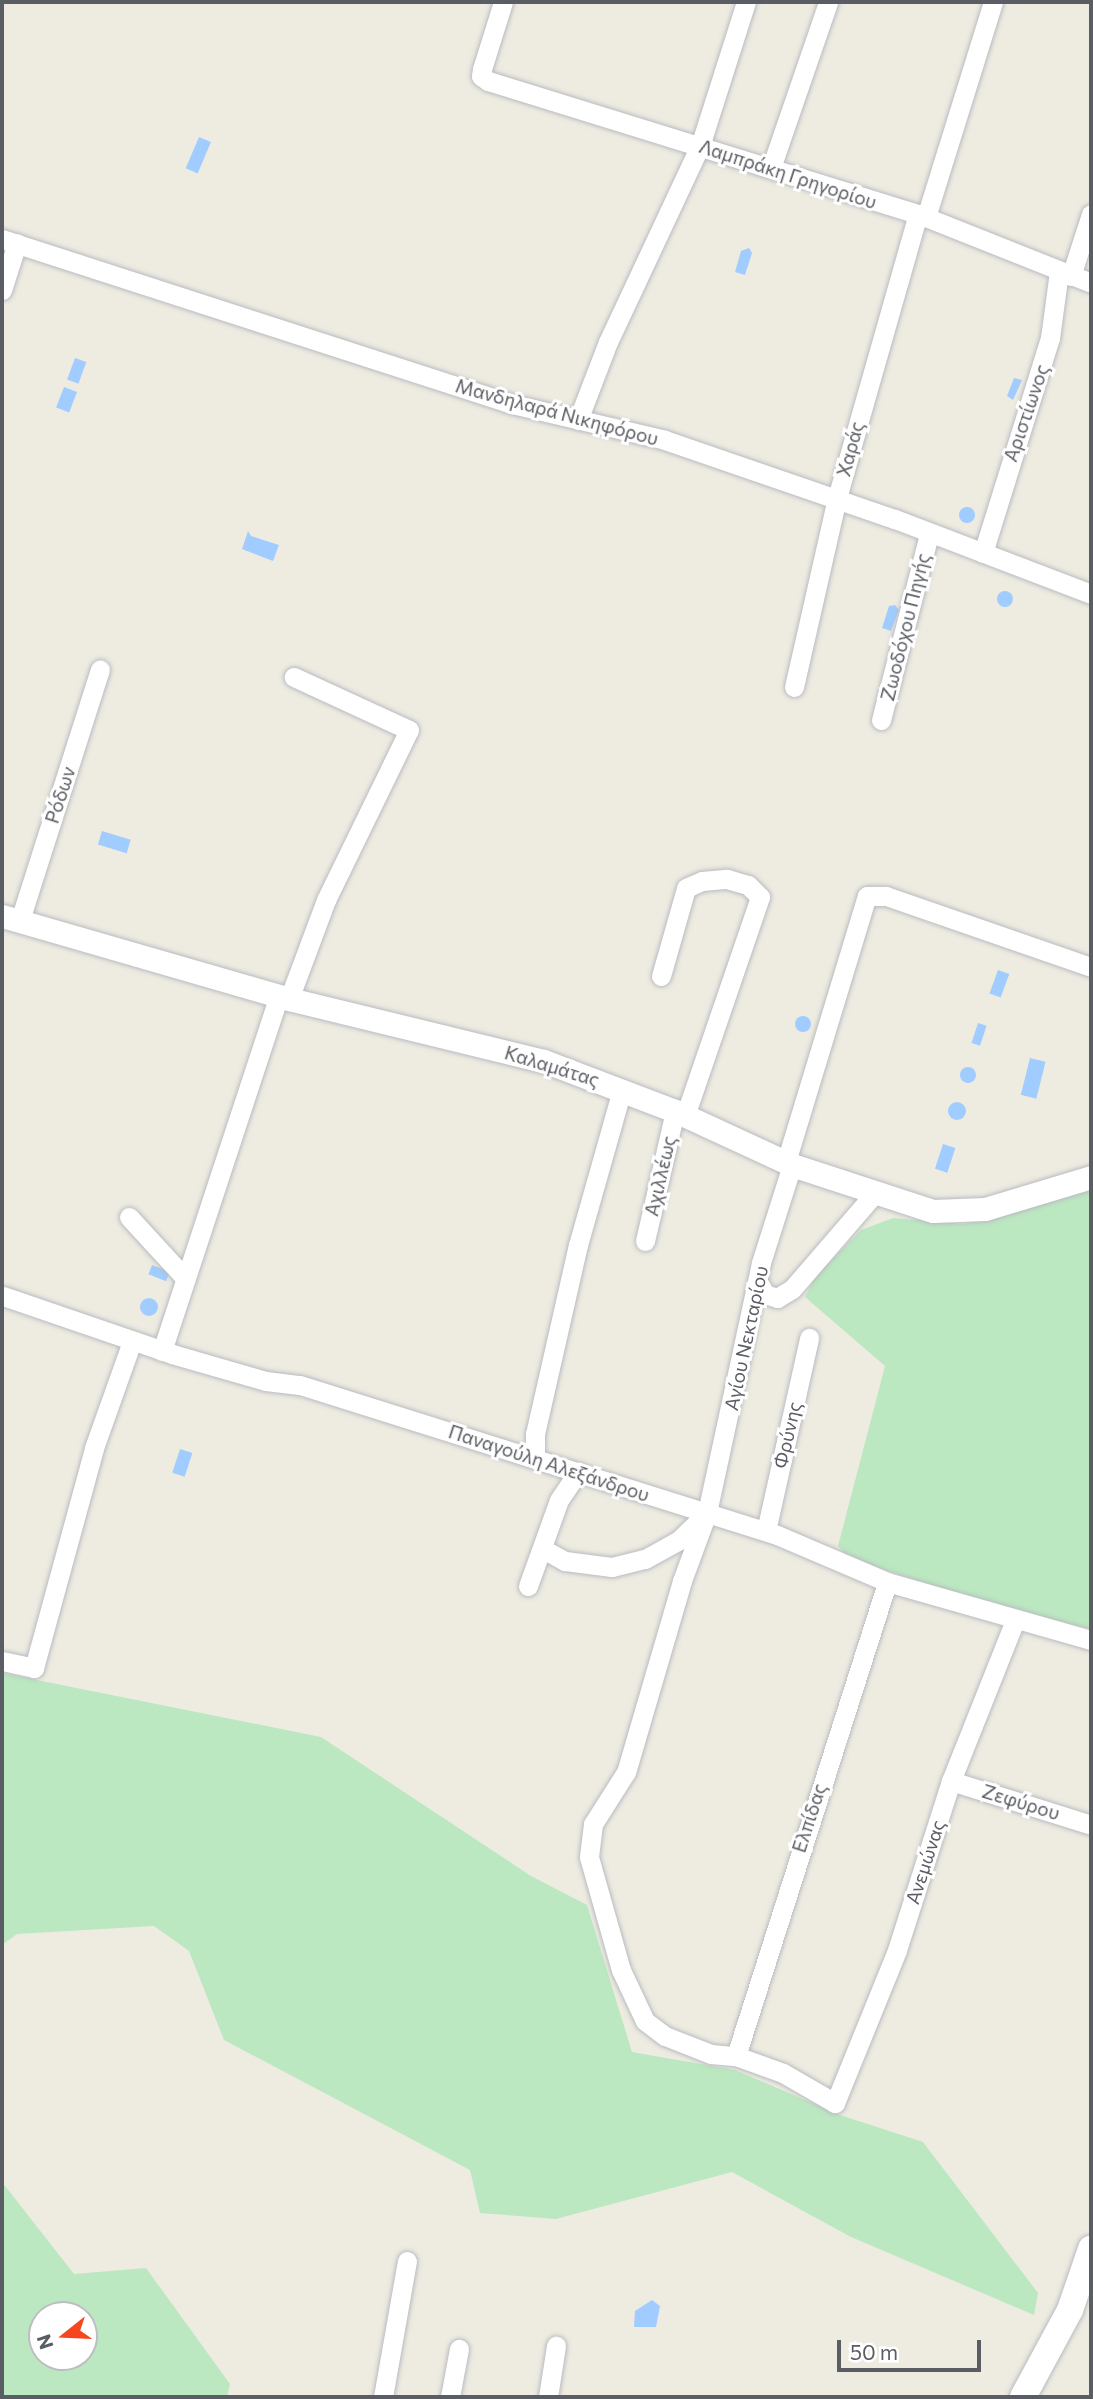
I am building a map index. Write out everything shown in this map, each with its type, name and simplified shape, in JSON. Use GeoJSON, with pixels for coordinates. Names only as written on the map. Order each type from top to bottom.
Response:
{"type":"FeatureCollection","features":[{"type":"Feature","properties":{"kind":"main road"},"geometry":{"type":"LineString","coordinates":[[1023,2397],[1070,2310],[1091,2249]]}},
{"type":"Feature","properties":{"kind":"street","name":"Λαμπράκη Γρηγορίου"},"geometry":{"type":"LineString","coordinates":[[503,2],[481,76],[922,216],[1091,283]]}},
{"type":"Feature","properties":{"kind":"street"},"geometry":{"type":"LineString","coordinates":[[578,420],[608,342],[700,146],[746,2]]}},
{"type":"Feature","properties":{"kind":"street"},"geometry":{"type":"LineString","coordinates":[[771,168],[828,2]]}},
{"type":"Feature","properties":{"kind":"street","name":"Χαράς"},"geometry":{"type":"LineString","coordinates":[[794,687],[837,498],[922,216],[993,2]]}},
{"type":"Feature","properties":{"kind":"street","name":"Αριστίωνος"},"geometry":{"type":"LineString","coordinates":[[983,553],[1008,461],[1048,348],[1065,273],[1091,214]]}},
{"type":"Feature","properties":{"kind":"street"},"geometry":{"type":"LineString","coordinates":[[2,290],[9,241]]}},
{"type":"Feature","properties":{"kind":"street","name":"Μανδηλαρά Νικηφόρου"},"geometry":{"type":"LineString","coordinates":[[9,241],[512,404],[665,440],[837,498],[1091,594]]}},
{"type":"Feature","properties":{"kind":"street","name":"Ζωοδόχου Πηγής"},"geometry":{"type":"LineString","coordinates":[[881,720],[929,534]]}},
{"type":"Feature","properties":{"kind":"street","name":"Ρόδων"},"geometry":{"type":"LineString","coordinates":[[11,918],[100,669]]}},
{"type":"Feature","properties":{"kind":"street"},"geometry":{"type":"LineString","coordinates":[[162,1351],[284,997],[326,900],[409,730],[294,677]]}},
{"type":"Feature","properties":{"kind":"street","name":"Αχιλλέως"},"geometry":{"type":"LineString","coordinates":[[645,1241],[680,1113],[760,897],[748,885],[727,879],[702,881],[686,888],[661,976]]}},
{"type":"Feature","properties":{"kind":"street","name":"Αγίου Νεκταρίου"},"geometry":{"type":"LineString","coordinates":[[835,2103],[783,2073],[736,2056],[712,2054],[665,2036],[645,2021],[621,1969],[589,1857],[593,1824],[626,1772],[682,1581],[707,1513],[760,1285],[771,1225],[867,896],[886,895],[1091,967]]}},
{"type":"Feature","properties":{"kind":"street","name":"Καλαμάτας"},"geometry":{"type":"LineString","coordinates":[[11,918],[284,997],[544,1061],[680,1113],[789,1163],[874,1194],[933,1211],[985,1209],[1091,1177]]}},
{"type":"Feature","properties":{"kind":"street"},"geometry":{"type":"LineString","coordinates":[[535,1459],[534,1434],[578,1245],[622,1089]]}},
{"type":"Feature","properties":{"kind":"street"},"geometry":{"type":"LineString","coordinates":[[760,1285],[765,1294],[777,1298],[792,1289],[874,1194]]}},
{"type":"Feature","properties":{"kind":"street"},"geometry":{"type":"LineString","coordinates":[[129,1217],[186,1278]]}},
{"type":"Feature","properties":{"kind":"street","name":"Παναγούλη Αλεξάνδρου"},"geometry":{"type":"LineString","coordinates":[[3,1296],[162,1351],[266,1381],[300,1385],[766,1531],[887,1582],[1091,1640]]}},
{"type":"Feature","properties":{"kind":"street","name":"Φρύνης"},"geometry":{"type":"LineString","coordinates":[[766,1531],[809,1338]]}},
{"type":"Feature","properties":{"kind":"street"},"geometry":{"type":"LineString","coordinates":[[2,1661],[34,1668],[94,1448],[132,1341]]}},
{"type":"Feature","properties":{"kind":"street"},"geometry":{"type":"LineString","coordinates":[[528,1586],[559,1500],[578,1472]]}},
{"type":"Feature","properties":{"kind":"street"},"geometry":{"type":"LineString","coordinates":[[543,1549],[565,1561],[612,1567],[645,1559],[678,1541],[707,1513]]}},
{"type":"Feature","properties":{"kind":"street","name":"Ελπίδας"},"geometry":{"type":"LineString","coordinates":[[736,2056],[887,1582]]}},
{"type":"Feature","properties":{"kind":"street","name":"Ανεμώνας"},"geometry":{"type":"LineString","coordinates":[[835,2103],[897,1950],[951,1781],[1015,1620]]}},
{"type":"Feature","properties":{"kind":"street","name":"Ζεφύρου"},"geometry":{"type":"LineString","coordinates":[[951,1781],[1091,1825]]}},
{"type":"Feature","properties":{"kind":"street"},"geometry":{"type":"LineString","coordinates":[[383,2397],[407,2261]]}},
{"type":"Feature","properties":{"kind":"street"},"geometry":{"type":"LineString","coordinates":[[548,2397],[556,2346]]}},
{"type":"Feature","properties":{"kind":"street"},"geometry":{"type":"LineString","coordinates":[[450,2397],[459,2349]]}},
{"type":"Feature","properties":{"kind":"green space"},"geometry":{"type":"Polygon","coordinates":[[[1091,1190],[1091,1629],[1015,1612],[848,1558],[838,1546],[885,1366],[805,1297],[815,1277],[861,1230],[893,1218],[964,1224],[1091,1190]]]}},
{"type":"Feature","properties":{"kind":"green space"},"geometry":{"type":"Polygon","coordinates":[[[2,1673],[321,1737],[531,1876],[587,1905],[632,2052],[735,2070],[840,2115],[923,2142],[1038,2293],[1034,2315],[851,2237],[732,2172],[556,2219],[480,2213],[470,2170],[224,2040],[189,1951],[154,1926],[17,1934],[2,1945],[2,1673]]]}},
{"type":"Feature","properties":{"kind":"green space"},"geometry":{"type":"Polygon","coordinates":[[[2,2182],[74,2274],[146,2268],[230,2384],[227,2397],[2,2397],[2,2182]]]}},
{"type":"Feature","properties":{"kind":"water"},"geometry":{"type":"Polygon","coordinates":[[[199,137],[211,142],[198,173],[186,168],[199,137]]]}},
{"type":"Feature","properties":{"kind":"water"},"geometry":{"type":"Polygon","coordinates":[[[749,248],[752,253],[745,275],[735,272],[741,251],[749,248]]]}},
{"type":"Feature","properties":{"kind":"water"},"geometry":{"type":"Polygon","coordinates":[[[75,358],[86,362],[78,384],[67,380],[75,358]]]}},
{"type":"Feature","properties":{"kind":"water"},"geometry":{"type":"Polygon","coordinates":[[[1014,378],[1022,380],[1013,400],[1007,396],[1014,378]]]}},
{"type":"Feature","properties":{"kind":"water"},"geometry":{"type":"Polygon","coordinates":[[[64,387],[77,392],[69,413],[56,408],[64,387]]]}},
{"type":"Feature","properties":{"kind":"water"},"geometry":{"type":"Polygon","coordinates":[[[964,507],[970,507],[975,515],[973,521],[964,523],[959,518],[959,512],[964,507]]]}},
{"type":"Feature","properties":{"kind":"water"},"geometry":{"type":"Polygon","coordinates":[[[248,531],[251,536],[279,545],[273,561],[242,549],[248,531]]]}},
{"type":"Feature","properties":{"kind":"water"},"geometry":{"type":"Polygon","coordinates":[[[1005,591],[1013,599],[1005,607],[997,599],[1005,591]]]}},
{"type":"Feature","properties":{"kind":"water"},"geometry":{"type":"Polygon","coordinates":[[[895,605],[899,610],[891,631],[882,628],[889,606],[895,605]]]}},
{"type":"Feature","properties":{"kind":"water"},"geometry":{"type":"Polygon","coordinates":[[[102,831],[131,840],[127,853],[98,844],[102,831]]]}},
{"type":"Feature","properties":{"kind":"water"},"geometry":{"type":"Polygon","coordinates":[[[998,970],[1009,974],[1001,998],[989,993],[998,970]]]}},
{"type":"Feature","properties":{"kind":"water"},"geometry":{"type":"Polygon","coordinates":[[[803,1016],[809,1018],[809,1030],[803,1032],[797,1030],[795,1024],[797,1018],[803,1016]]]}},
{"type":"Feature","properties":{"kind":"water"},"geometry":{"type":"Polygon","coordinates":[[[978,1023],[987,1026],[980,1046],[972,1043],[978,1023]]]}},
{"type":"Feature","properties":{"kind":"water"},"geometry":{"type":"Polygon","coordinates":[[[1030,1058],[1046,1062],[1036,1099],[1021,1095],[1030,1058]]]}},
{"type":"Feature","properties":{"kind":"water"},"geometry":{"type":"Polygon","coordinates":[[[965,1067],[971,1067],[976,1075],[974,1081],[965,1083],[960,1078],[960,1072],[965,1067]]]}},
{"type":"Feature","properties":{"kind":"water"},"geometry":{"type":"Polygon","coordinates":[[[957,1102],[965,1107],[966,1111],[961,1119],[957,1120],[949,1115],[948,1111],[953,1103],[957,1102]]]}},
{"type":"Feature","properties":{"kind":"water"},"geometry":{"type":"Polygon","coordinates":[[[943,1144],[955,1148],[947,1173],[935,1169],[943,1144]]]}},
{"type":"Feature","properties":{"kind":"water"},"geometry":{"type":"Polygon","coordinates":[[[152,1265],[170,1272],[166,1281],[148,1274],[152,1265]]]}},
{"type":"Feature","properties":{"kind":"water"},"geometry":{"type":"Polygon","coordinates":[[[149,1298],[155,1301],[158,1307],[155,1313],[149,1316],[143,1313],[140,1307],[143,1301],[149,1298]]]}},
{"type":"Feature","properties":{"kind":"water"},"geometry":{"type":"Polygon","coordinates":[[[180,1449],[192,1453],[185,1477],[172,1473],[180,1449]]]}},
{"type":"Feature","properties":{"kind":"water"},"geometry":{"type":"Polygon","coordinates":[[[652,2300],[660,2306],[656,2327],[634,2327],[635,2311],[652,2300]]]}}]}
